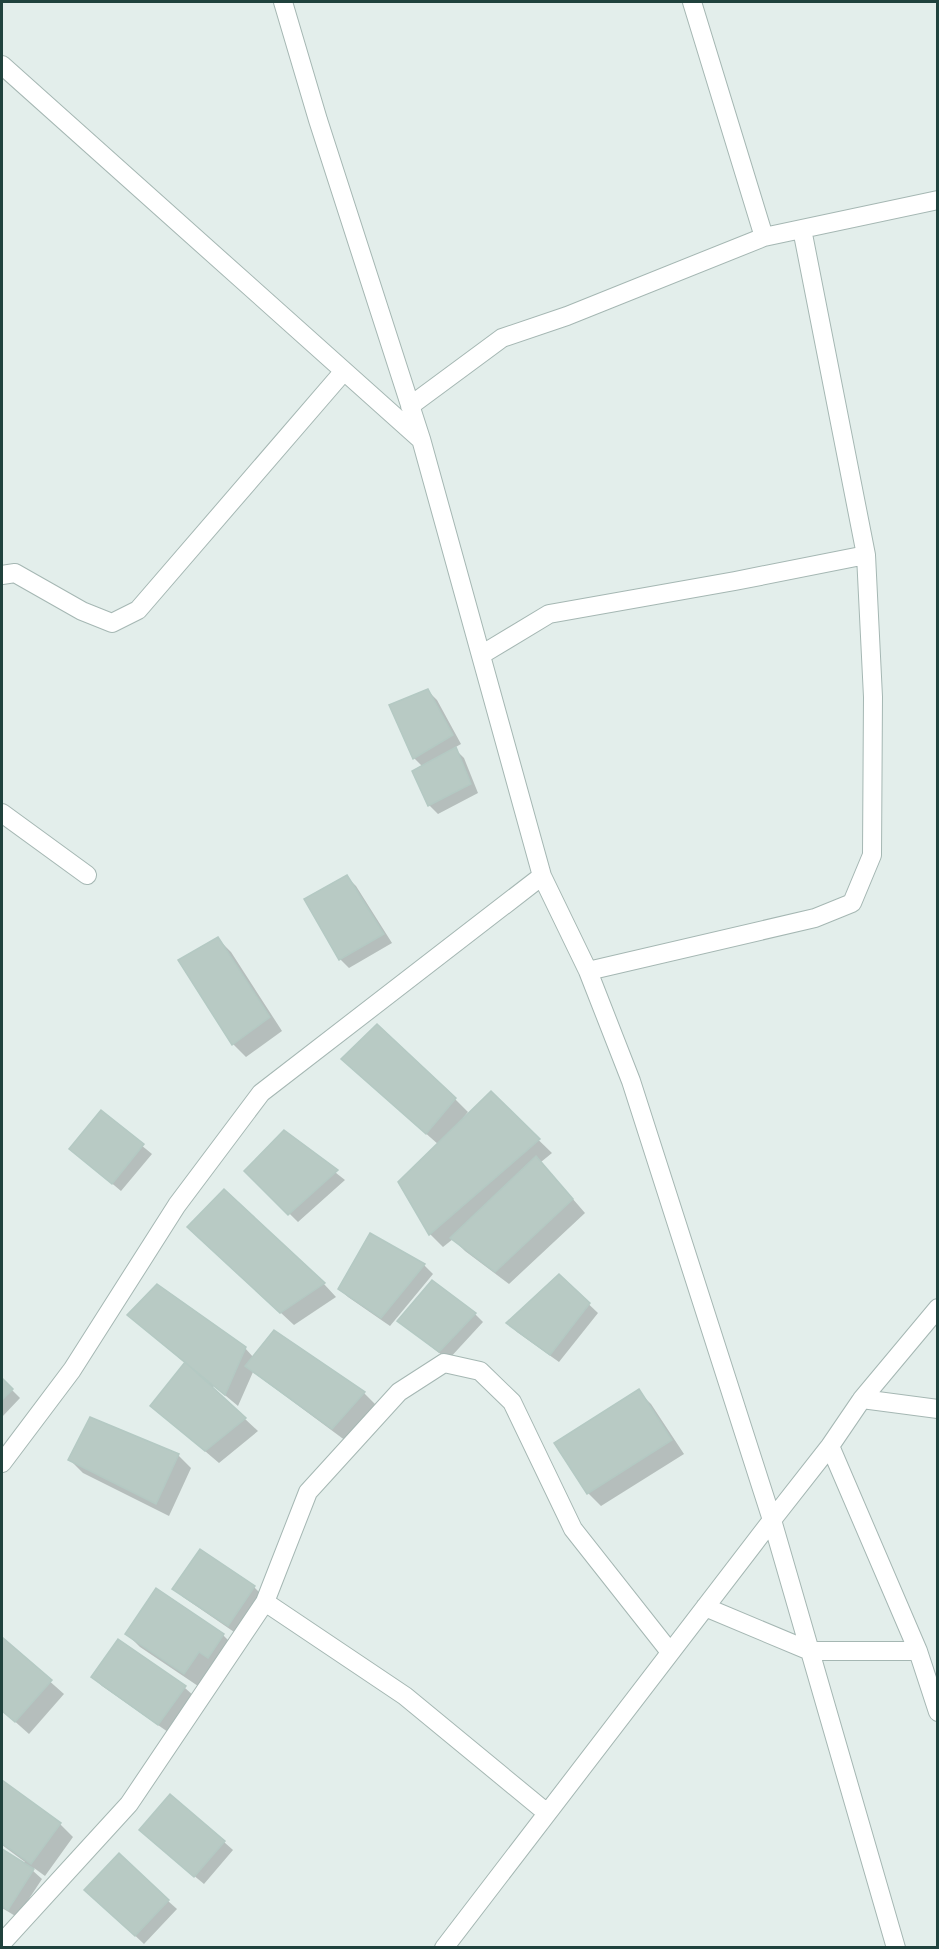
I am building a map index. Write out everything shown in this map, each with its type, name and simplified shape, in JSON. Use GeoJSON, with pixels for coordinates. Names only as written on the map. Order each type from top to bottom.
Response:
{"type":"FeatureCollection","features":[{"type":"Feature","properties":{"kind":"street"},"geometry":{"type":"LineString","coordinates":[[283,2],[318,120],[421,440],[542,876],[588,970],[631,1081],[772,1520],[896,1947]]}},
{"type":"Feature","properties":{"kind":"street"},"geometry":{"type":"LineString","coordinates":[[692,2],[764,237]]}},
{"type":"Feature","properties":{"kind":"street"},"geometry":{"type":"LineString","coordinates":[[2,67],[421,440]]}},
{"type":"Feature","properties":{"kind":"street"},"geometry":{"type":"LineString","coordinates":[[410,406],[502,338],[567,316],[764,237],[938,200]]}},
{"type":"Feature","properties":{"kind":"street"},"geometry":{"type":"LineString","coordinates":[[588,970],[815,918],[852,903],[872,855],[873,697],[866,555],[802,229]]}},
{"type":"Feature","properties":{"kind":"street"},"geometry":{"type":"LineString","coordinates":[[2,575],[15,573],[82,611],[112,623],[138,610],[344,371]]}},
{"type":"Feature","properties":{"kind":"street"},"geometry":{"type":"LineString","coordinates":[[481,655],[549,614],[866,555]]}},
{"type":"Feature","properties":{"kind":"street"},"geometry":{"type":"LineString","coordinates":[[2,813],[87,875]]}},
{"type":"Feature","properties":{"kind":"street"},"geometry":{"type":"LineString","coordinates":[[2,1463],[72,1370],[177,1205],[261,1093],[542,876]]}},
{"type":"Feature","properties":{"kind":"street"},"geometry":{"type":"LineString","coordinates":[[444,1947],[830,1446],[862,1400],[938,1308]]}},
{"type":"Feature","properties":{"kind":"street"},"geometry":{"type":"LineString","coordinates":[[6,1945],[129,1804],[265,1602],[308,1492],[399,1392],[444,1363],[480,1371],[512,1402],[573,1529],[670,1652]]}},
{"type":"Feature","properties":{"kind":"street"},"geometry":{"type":"LineString","coordinates":[[862,1400],[938,1409]]}},
{"type":"Feature","properties":{"kind":"street"},"geometry":{"type":"LineString","coordinates":[[830,1446],[918,1651],[938,1712]]}},
{"type":"Feature","properties":{"kind":"street"},"geometry":{"type":"LineString","coordinates":[[265,1602],[405,1696],[547,1813]]}},
{"type":"Feature","properties":{"kind":"street"},"geometry":{"type":"LineString","coordinates":[[705,1607],[810,1651],[918,1651]]}},
{"type":"Feature","properties":{"kind":"building"},"geometry":{"type":"Polygon","coordinates":[[[428,689],[453,735],[413,759],[389,705],[428,689]]]}},
{"type":"Feature","properties":{"kind":"building"},"geometry":{"type":"Polygon","coordinates":[[[456,747],[471,784],[428,806],[412,771],[456,747]]]}},
{"type":"Feature","properties":{"kind":"building"},"geometry":{"type":"Polygon","coordinates":[[[347,875],[384,934],[339,960],[304,899],[347,875]]]}},
{"type":"Feature","properties":{"kind":"building"},"geometry":{"type":"Polygon","coordinates":[[[218,937],[270,1017],[232,1045],[178,960],[218,937]]]}},
{"type":"Feature","properties":{"kind":"building"},"geometry":{"type":"Polygon","coordinates":[[[377,1024],[456,1098],[426,1134],[341,1059],[377,1024]]]}},
{"type":"Feature","properties":{"kind":"building"},"geometry":{"type":"Polygon","coordinates":[[[491,1091],[540,1139],[429,1235],[398,1182],[491,1091]]]}},
{"type":"Feature","properties":{"kind":"building"},"geometry":{"type":"Polygon","coordinates":[[[101,1110],[144,1144],[112,1184],[69,1149],[101,1110]]]}},
{"type":"Feature","properties":{"kind":"building"},"geometry":{"type":"Polygon","coordinates":[[[284,1130],[338,1170],[288,1215],[244,1171],[284,1130]]]}},
{"type":"Feature","properties":{"kind":"building"},"geometry":{"type":"Polygon","coordinates":[[[536,1156],[573,1199],[495,1272],[450,1238],[536,1156]]]}},
{"type":"Feature","properties":{"kind":"building"},"geometry":{"type":"Polygon","coordinates":[[[224,1189],[325,1283],[280,1313],[187,1227],[224,1189]]]}},
{"type":"Feature","properties":{"kind":"building"},"geometry":{"type":"Polygon","coordinates":[[[370,1233],[425,1264],[381,1318],[338,1289],[370,1233]]]}},
{"type":"Feature","properties":{"kind":"building"},"geometry":{"type":"Polygon","coordinates":[[[559,1274],[590,1303],[550,1355],[506,1323],[559,1274]]]}},
{"type":"Feature","properties":{"kind":"building"},"geometry":{"type":"Polygon","coordinates":[[[432,1280],[476,1313],[439,1352],[397,1321],[432,1280]]]}},
{"type":"Feature","properties":{"kind":"building"},"geometry":{"type":"Polygon","coordinates":[[[157,1284],[246,1347],[225,1395],[127,1315],[157,1284]]]}},
{"type":"Feature","properties":{"kind":"building"},"geometry":{"type":"Polygon","coordinates":[[[274,1330],[365,1392],[332,1429],[245,1366],[274,1330]]]}},
{"type":"Feature","properties":{"kind":"building"},"geometry":{"type":"Polygon","coordinates":[[[185,1362],[246,1418],[205,1451],[150,1406],[185,1362]]]}},
{"type":"Feature","properties":{"kind":"building"},"geometry":{"type":"Polygon","coordinates":[[[2,1378],[13,1389],[2,1400],[2,1378]]]}},
{"type":"Feature","properties":{"kind":"building"},"geometry":{"type":"Polygon","coordinates":[[[639,1389],[672,1440],[587,1494],[554,1443],[639,1389]]]}},
{"type":"Feature","properties":{"kind":"building"},"geometry":{"type":"Polygon","coordinates":[[[90,1417],[179,1454],[156,1504],[68,1460],[90,1417]]]}},
{"type":"Feature","properties":{"kind":"building"},"geometry":{"type":"Polygon","coordinates":[[[200,1549],[255,1586],[228,1626],[172,1589],[200,1549]]]}},
{"type":"Feature","properties":{"kind":"building"},"geometry":{"type":"Polygon","coordinates":[[[156,1588],[224,1634],[208,1658],[199,1652],[184,1674],[125,1634],[156,1588]]]}},
{"type":"Feature","properties":{"kind":"building"},"geometry":{"type":"Polygon","coordinates":[[[2,1637],[52,1680],[15,1722],[2,1711],[2,1637]]]}},
{"type":"Feature","properties":{"kind":"building"},"geometry":{"type":"Polygon","coordinates":[[[118,1639],[186,1686],[158,1725],[91,1677],[118,1639]]]}},
{"type":"Feature","properties":{"kind":"building"},"geometry":{"type":"Polygon","coordinates":[[[2,1780],[61,1823],[31,1864],[2,1843],[2,1780]]]}},
{"type":"Feature","properties":{"kind":"building"},"geometry":{"type":"Polygon","coordinates":[[[170,1794],[225,1841],[194,1877],[139,1830],[170,1794]]]}},
{"type":"Feature","properties":{"kind":"building"},"geometry":{"type":"Polygon","coordinates":[[[2,1849],[34,1869],[8,1910],[2,1906],[2,1849]]]}},
{"type":"Feature","properties":{"kind":"building"},"geometry":{"type":"Polygon","coordinates":[[[119,1853],[169,1900],[135,1936],[84,1890],[119,1853]]]}}]}
